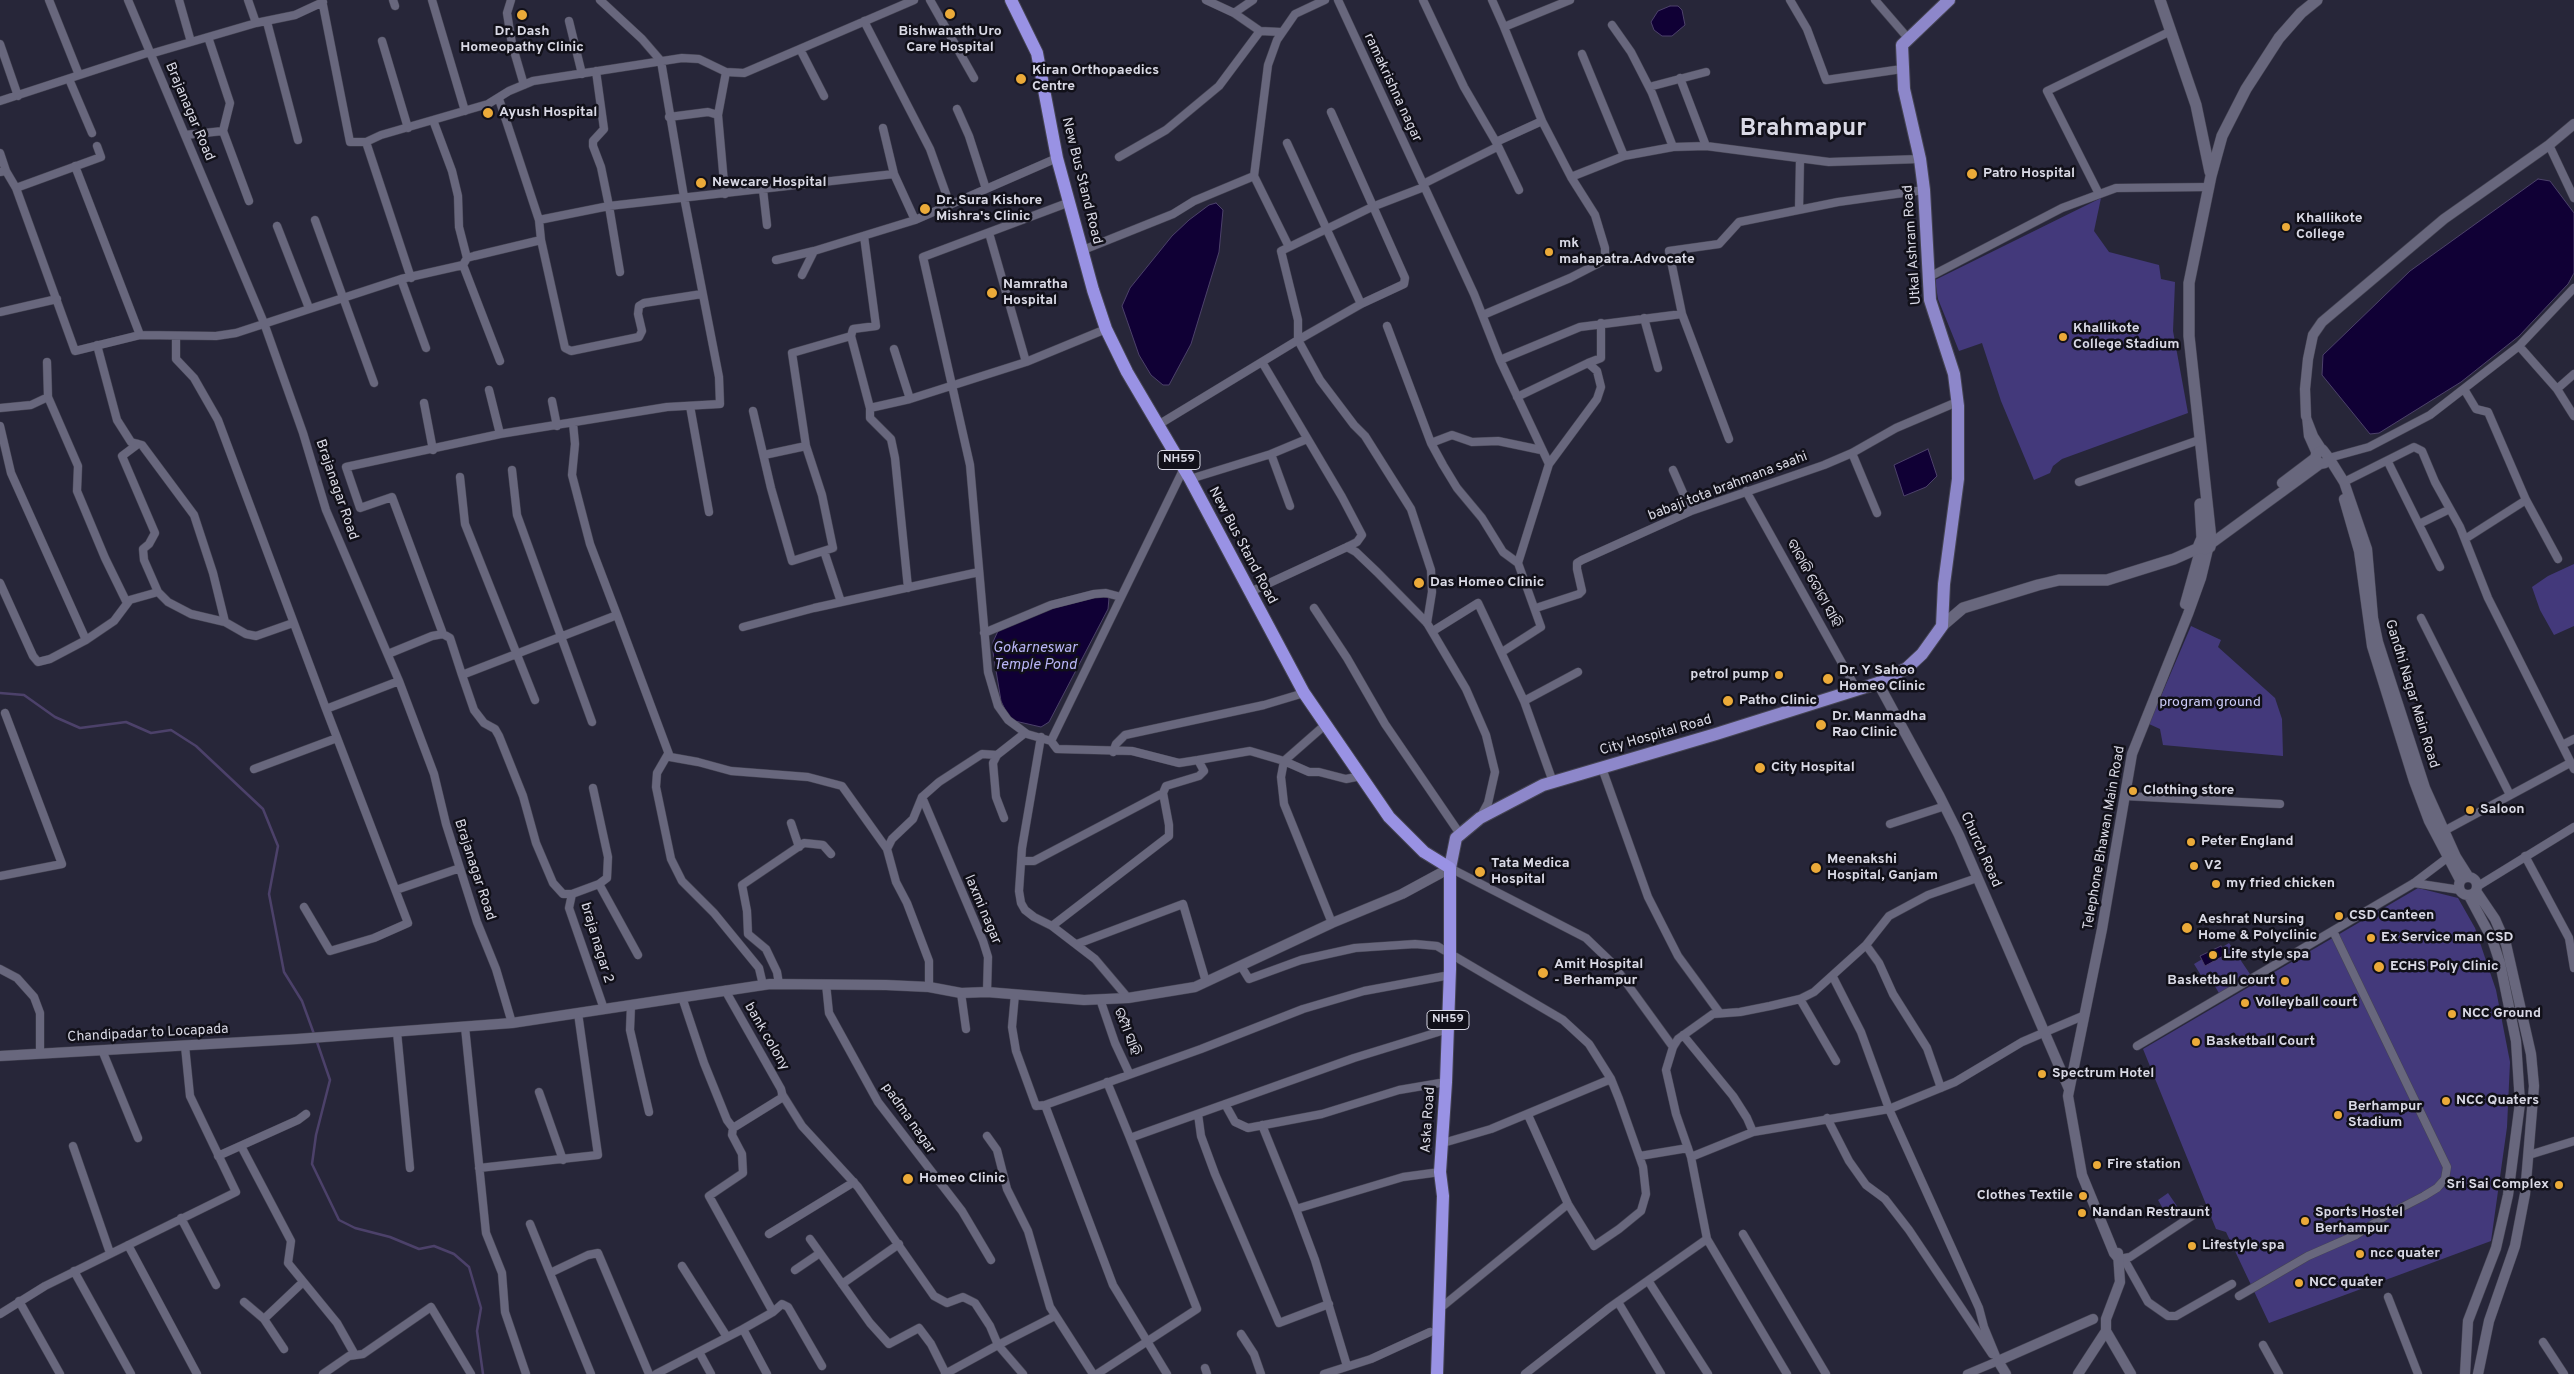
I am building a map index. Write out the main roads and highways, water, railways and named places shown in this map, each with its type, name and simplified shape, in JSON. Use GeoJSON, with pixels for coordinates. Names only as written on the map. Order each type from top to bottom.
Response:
{"type":"FeatureCollection","features":[{"type":"Feature","properties":{"kind":"highway","name":"New Bus Stand Road"},"geometry":{"type":"LineString","coordinates":[[1011,0],[1038,53],[1058,158],[1083,250],[1106,329],[1126,372],[1187,474],[1304,693],[1389,817],[1424,852],[1450,868]]}},
{"type":"Feature","properties":{"kind":"highway","name":"Aska Road"},"geometry":{"type":"LineString","coordinates":[[1436,1374],[1443,1196],[1440,1172],[1443,1143],[1450,975],[1450,868]]}},
{"type":"Feature","properties":{"kind":"highway","name":"NH59"},"geometry":{"type":"LineString","coordinates":[[1429,1374],[1436,1204],[1440,1172]]}},
{"type":"Feature","properties":{"kind":"main road","name":"Utkal Ashram Road"},"geometry":{"type":"LineString","coordinates":[[1942,626],[1944,584],[1958,479],[1957,402],[1954,374],[1930,300],[1928,221],[1920,159],[1902,69],[1902,45],[1907,37],[1949,0]]}},
{"type":"Feature","properties":{"kind":"main road"},"geometry":{"type":"LineString","coordinates":[[2160,0],[2204,135],[2210,182]]}},
{"type":"Feature","properties":{"kind":"main road"},"geometry":{"type":"LineString","coordinates":[[1942,626],[1963,608],[2059,580],[2107,580],[2206,543],[2200,493],[2202,473],[2189,336],[2189,282],[2210,182],[2222,136],[2246,89],[2279,38],[2301,13],[2317,0]]}},
{"type":"Feature","properties":{"kind":"main road"},"geometry":{"type":"LineString","coordinates":[[2204,135],[2222,136]]}},
{"type":"Feature","properties":{"kind":"main road","name":"City Hospital Road"},"geometry":{"type":"LineString","coordinates":[[1450,868],[1456,838],[1460,834],[1480,818],[1543,785],[1878,683],[1906,668],[1922,654],[1942,626]]}},
{"type":"Feature","properties":{"kind":"water"},"geometry":{"type":"Polygon","coordinates":[[[1670,6],[1678,6],[1682,10],[1685,25],[1672,36],[1662,36],[1654,30],[1651,22],[1658,11],[1670,6]]]}},
{"type":"Feature","properties":{"kind":"water"},"geometry":{"type":"Polygon","coordinates":[[[2538,179],[2550,181],[2574,213],[2574,273],[2568,284],[2519,336],[2461,382],[2379,433],[2370,434],[2322,375],[2323,355],[2410,271],[2538,179]]]}},
{"type":"Feature","properties":{"kind":"water"},"geometry":{"type":"Polygon","coordinates":[[[1216,203],[1223,210],[1219,252],[1191,344],[1169,385],[1163,385],[1151,375],[1139,355],[1122,306],[1130,288],[1172,236],[1209,205],[1216,203]]]}},
{"type":"Feature","properties":{"kind":"water"},"geometry":{"type":"Polygon","coordinates":[[[1928,449],[1937,476],[1926,487],[1904,496],[1894,465],[1928,449]]]}},
{"type":"Feature","properties":{"kind":"water","name":"Gokarneswar Temple Pond"},"geometry":{"type":"Polygon","coordinates":[[[1098,595],[1109,598],[1108,609],[1049,722],[1041,727],[1015,721],[1008,716],[1001,701],[993,652],[993,642],[998,631],[1043,610],[1098,595]]]}},
{"type":"Feature","properties":{"kind":"water","name":"Life style spa"},"geometry":{"type":"Polygon","coordinates":[[[2221,946],[2227,954],[2205,966],[2200,956],[2221,946]]]}},
{"type":"Feature","properties":{"kind":"waterway"},"geometry":{"type":"LineString","coordinates":[[0,693],[24,695],[55,717],[80,728],[126,722],[151,733],[171,730],[196,746],[263,809],[278,846],[269,894],[284,972],[302,1001],[314,1034]]}},
{"type":"Feature","properties":{"kind":"waterway"},"geometry":{"type":"LineString","coordinates":[[317,1042],[330,1080],[316,1135],[312,1164],[339,1220],[355,1228],[390,1237],[419,1249],[434,1246],[454,1254],[469,1267],[481,1308],[477,1331],[483,1374]]}},
{"type":"Feature","properties":{"kind":"place","name":"Bishwanath Uro Care Hospital"},"geometry":{"type":"Point","coordinates":[950,14]}},
{"type":"Feature","properties":{"kind":"place","name":"Dr. Dash Homeopathy Clinic"},"geometry":{"type":"Point","coordinates":[522,15]}},
{"type":"Feature","properties":{"kind":"place","name":"Kiran Orthopaedics Centre"},"geometry":{"type":"Point","coordinates":[1021,79]}},
{"type":"Feature","properties":{"kind":"place","name":"Ayush Hospital"},"geometry":{"type":"Point","coordinates":[488,113]}},
{"type":"Feature","properties":{"kind":"place","name":"Patro Hospital"},"geometry":{"type":"Point","coordinates":[1972,174]}},
{"type":"Feature","properties":{"kind":"place","name":"Newcare Hospital"},"geometry":{"type":"Point","coordinates":[701,183]}},
{"type":"Feature","properties":{"kind":"place","name":"Dr. Sura Kishore Mishra's Clinic"},"geometry":{"type":"Point","coordinates":[925,209]}},
{"type":"Feature","properties":{"kind":"place","name":"Khallikote College"},"geometry":{"type":"Point","coordinates":[2286,227]}},
{"type":"Feature","properties":{"kind":"place","name":"mk mahapatra.Advocate"},"geometry":{"type":"Point","coordinates":[1549,252]}},
{"type":"Feature","properties":{"kind":"place","name":"Namratha Hospital"},"geometry":{"type":"Point","coordinates":[992,293]}},
{"type":"Feature","properties":{"kind":"place","name":"Khallikote College Stadium"},"geometry":{"type":"Point","coordinates":[2063,337]}},
{"type":"Feature","properties":{"kind":"place","name":"Das Homeo Clinic"},"geometry":{"type":"Point","coordinates":[1419,583]}},
{"type":"Feature","properties":{"kind":"place","name":"petrol pump"},"geometry":{"type":"Point","coordinates":[1779,675]}},
{"type":"Feature","properties":{"kind":"place","name":"Dr. Y Sahoo Homeo Clinic"},"geometry":{"type":"Point","coordinates":[1828,679]}},
{"type":"Feature","properties":{"kind":"place","name":"Patho Clinic"},"geometry":{"type":"Point","coordinates":[1728,701]}},
{"type":"Feature","properties":{"kind":"place","name":"Dr. Manmadha Rao Clinic"},"geometry":{"type":"Point","coordinates":[1821,725]}},
{"type":"Feature","properties":{"kind":"place","name":"City Hospital"},"geometry":{"type":"Point","coordinates":[1760,768]}},
{"type":"Feature","properties":{"kind":"place","name":"Clothing store"},"geometry":{"type":"Point","coordinates":[2133,791]}},
{"type":"Feature","properties":{"kind":"place","name":"Saloon"},"geometry":{"type":"Point","coordinates":[2470,810]}},
{"type":"Feature","properties":{"kind":"place","name":"Peter England"},"geometry":{"type":"Point","coordinates":[2191,842]}},
{"type":"Feature","properties":{"kind":"place","name":"V2"},"geometry":{"type":"Point","coordinates":[2194,866]}},
{"type":"Feature","properties":{"kind":"place","name":"Meenakshi Hospital, Ganjam"},"geometry":{"type":"Point","coordinates":[1816,868]}},
{"type":"Feature","properties":{"kind":"place","name":"Tata Medica Hospital"},"geometry":{"type":"Point","coordinates":[1480,872]}},
{"type":"Feature","properties":{"kind":"place","name":"my fried chicken"},"geometry":{"type":"Point","coordinates":[2216,884]}},
{"type":"Feature","properties":{"kind":"place","name":"CSD Canteen"},"geometry":{"type":"Point","coordinates":[2339,916]}},
{"type":"Feature","properties":{"kind":"place","name":"Aeshrat Nursing Home & Polyclinic"},"geometry":{"type":"Point","coordinates":[2187,928]}},
{"type":"Feature","properties":{"kind":"place","name":"Ex Service man CSD"},"geometry":{"type":"Point","coordinates":[2371,938]}},
{"type":"Feature","properties":{"kind":"place","name":"Life style spa"},"geometry":{"type":"Point","coordinates":[2213,955]}},
{"type":"Feature","properties":{"kind":"place","name":"ECHS Poly Clinic"},"geometry":{"type":"Point","coordinates":[2379,967]}},
{"type":"Feature","properties":{"kind":"place","name":"Amit Hospital - Berhampur"},"geometry":{"type":"Point","coordinates":[1543,973]}},
{"type":"Feature","properties":{"kind":"place","name":"Basketball court"},"geometry":{"type":"Point","coordinates":[2285,981]}},
{"type":"Feature","properties":{"kind":"place","name":"Volleyball court"},"geometry":{"type":"Point","coordinates":[2245,1003]}},
{"type":"Feature","properties":{"kind":"place","name":"NCC Ground"},"geometry":{"type":"Point","coordinates":[2452,1014]}},
{"type":"Feature","properties":{"kind":"place","name":"Basketball Court"},"geometry":{"type":"Point","coordinates":[2196,1042]}},
{"type":"Feature","properties":{"kind":"place","name":"Spectrum Hotel"},"geometry":{"type":"Point","coordinates":[2042,1074]}},
{"type":"Feature","properties":{"kind":"place","name":"NCC Quaters"},"geometry":{"type":"Point","coordinates":[2446,1101]}},
{"type":"Feature","properties":{"kind":"place","name":"Berhampur Stadium"},"geometry":{"type":"Point","coordinates":[2338,1115]}},
{"type":"Feature","properties":{"kind":"place","name":"Fire station"},"geometry":{"type":"Point","coordinates":[2097,1165]}},
{"type":"Feature","properties":{"kind":"place","name":"Homeo Clinic"},"geometry":{"type":"Point","coordinates":[908,1179]}},
{"type":"Feature","properties":{"kind":"place","name":"Sri Sai Complex"},"geometry":{"type":"Point","coordinates":[2559,1185]}},
{"type":"Feature","properties":{"kind":"place","name":"Clothes Textile"},"geometry":{"type":"Point","coordinates":[2083,1196]}},
{"type":"Feature","properties":{"kind":"place","name":"Nandan Restraunt"},"geometry":{"type":"Point","coordinates":[2082,1213]}},
{"type":"Feature","properties":{"kind":"place","name":"Sports Hostel Berhampur"},"geometry":{"type":"Point","coordinates":[2305,1221]}},
{"type":"Feature","properties":{"kind":"place","name":"Lifestyle spa"},"geometry":{"type":"Point","coordinates":[2192,1246]}},
{"type":"Feature","properties":{"kind":"place","name":"ncc quater"},"geometry":{"type":"Point","coordinates":[2360,1254]}},
{"type":"Feature","properties":{"kind":"place","name":"NCC quater"},"geometry":{"type":"Point","coordinates":[2299,1283]}},
{"type":"Feature","properties":{"kind":"district","name":"Brahmapur"},"geometry":{"type":"Point","coordinates":[1803,130]}},
{"type":"Feature","properties":{"kind":"park label","name":"program ground"},"geometry":{"type":"Point","coordinates":[2210,703]}}]}
